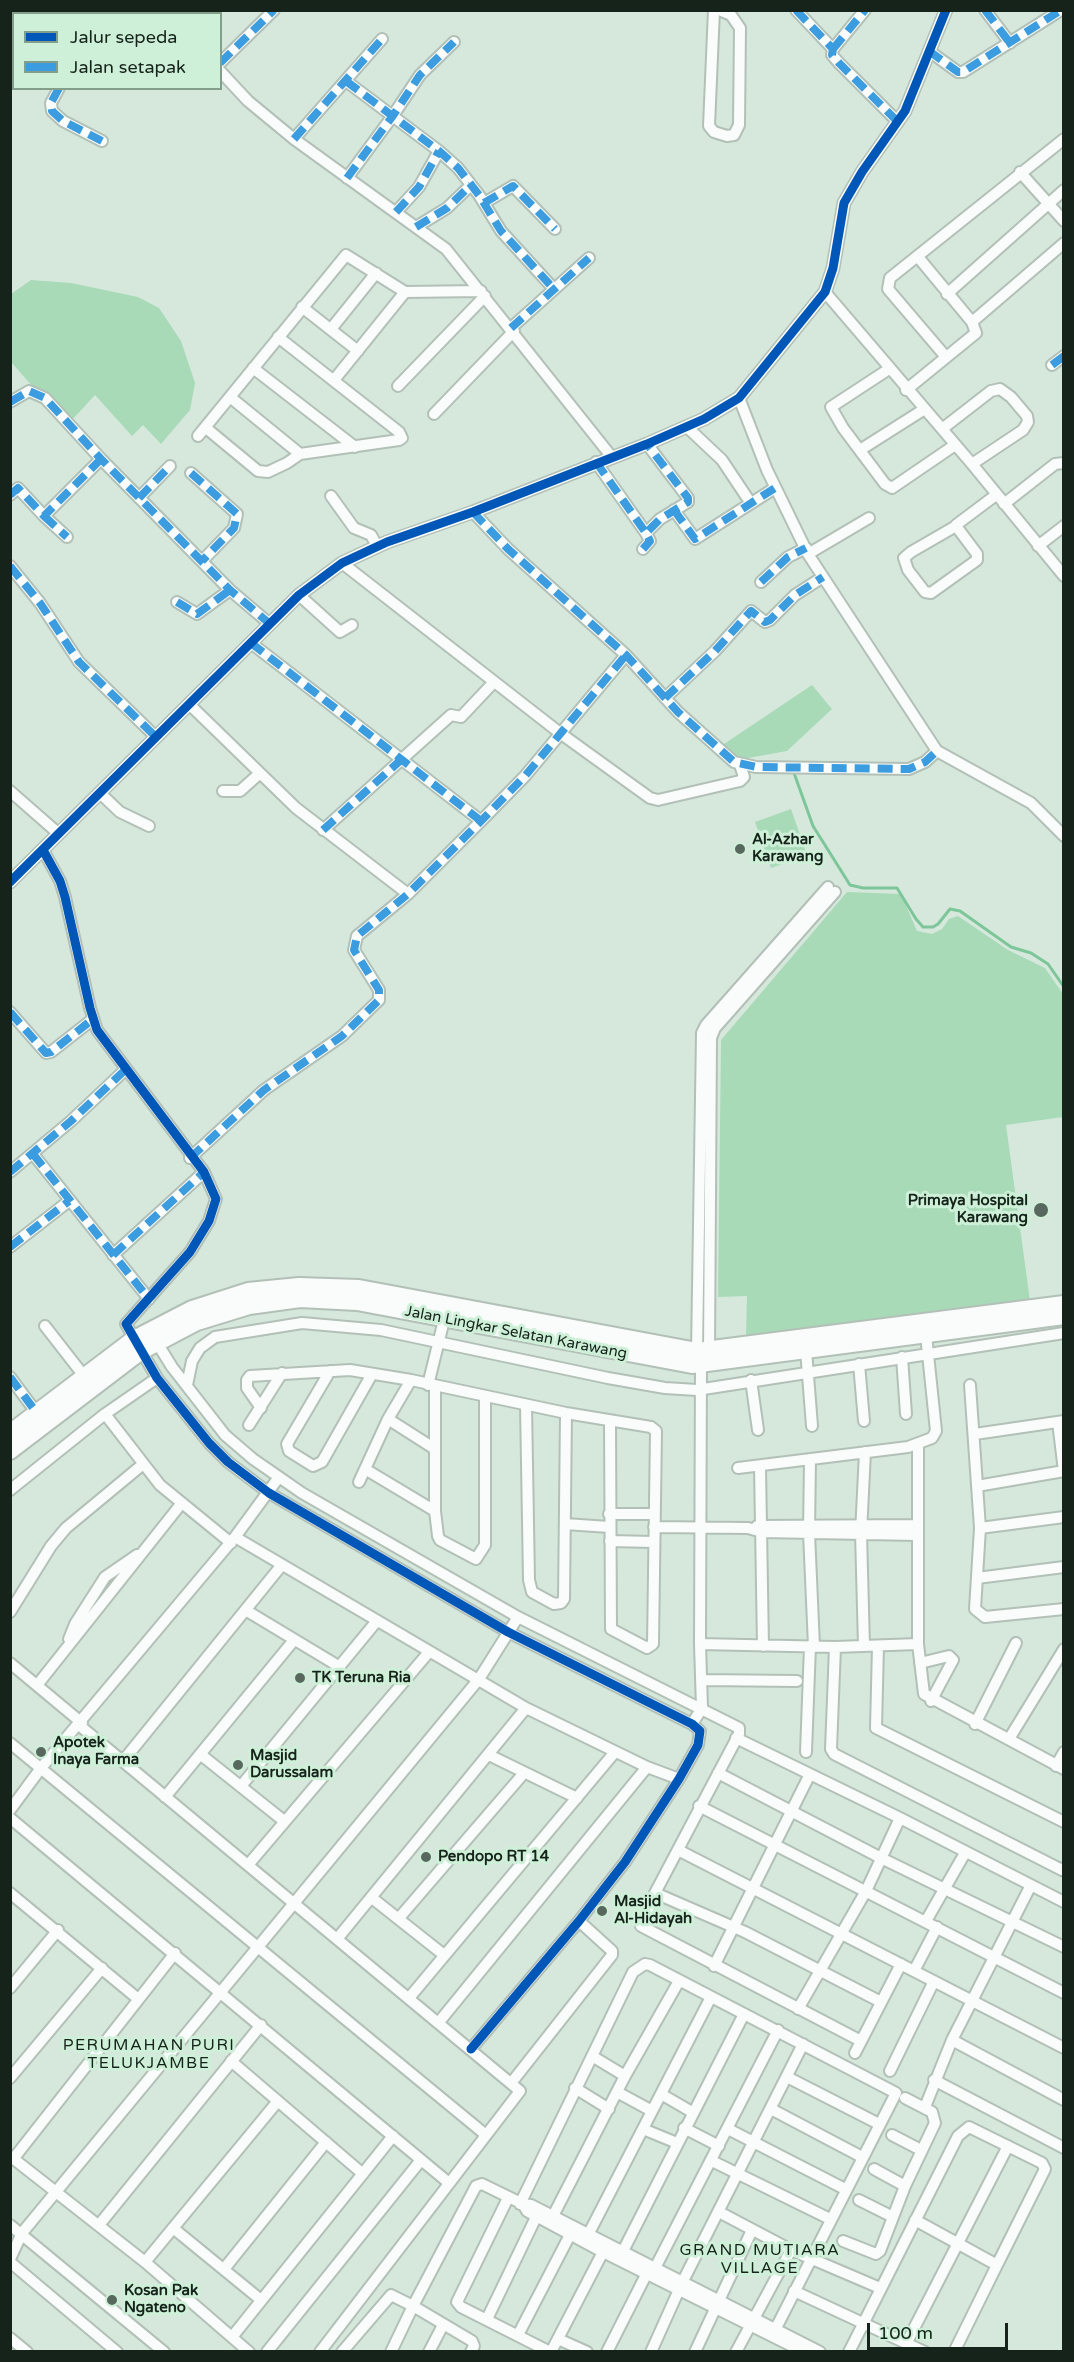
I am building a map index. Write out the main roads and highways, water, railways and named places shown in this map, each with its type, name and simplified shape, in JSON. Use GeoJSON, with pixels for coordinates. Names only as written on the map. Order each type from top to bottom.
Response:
{"type":"FeatureCollection","features":[{"type":"Feature","properties":{"kind":"main road","name":"Jalan Lingkar Selatan Karawang"},"geometry":{"type":"LineString","coordinates":[[154,1336],[192,1309],[248,1291],[299,1286],[359,1288],[497,1323],[702,1355],[806,1350],[926,1335],[1063,1312]]}},
{"type":"Feature","properties":{"kind":"main road","name":"Jalan Lingkar Selatan Karawang"},"geometry":{"type":"LineString","coordinates":[[154,1336],[249,1305],[300,1299],[357,1302],[444,1320],[497,1323]]}},
{"type":"Feature","properties":{"kind":"main road","name":"Jalan Lingkar Selatan Karawang"},"geometry":{"type":"LineString","coordinates":[[702,1355],[1063,1312]]}},
{"type":"Feature","properties":{"kind":"main road"},"geometry":{"type":"LineString","coordinates":[[10,1433],[84,1376],[154,1336]]}},
{"type":"Feature","properties":{"kind":"main road"},"geometry":{"type":"LineString","coordinates":[[10,1451],[137,1345]]}},
{"type":"Feature","properties":{"kind":"waterway"},"geometry":{"type":"LineString","coordinates":[[794,773],[813,826],[850,885],[863,888],[897,888],[923,927],[933,927],[938,924],[950,909],[960,911],[1011,947],[1031,953],[1048,964],[1064,987]]}},
{"type":"Feature","properties":{"kind":"place","name":"Al-Azhar Karawang"},"geometry":{"type":"Point","coordinates":[740,849]}},
{"type":"Feature","properties":{"kind":"place","name":"Primaya Hospital Karawang"},"geometry":{"type":"Point","coordinates":[1041,1210]}},
{"type":"Feature","properties":{"kind":"place","name":"TK Teruna Ria"},"geometry":{"type":"Point","coordinates":[300,1678]}},
{"type":"Feature","properties":{"kind":"place","name":"Apotek Inaya Farma"},"geometry":{"type":"Point","coordinates":[41,1752]}},
{"type":"Feature","properties":{"kind":"place","name":"Masjid Darussalam"},"geometry":{"type":"Point","coordinates":[238,1765]}},
{"type":"Feature","properties":{"kind":"place","name":"Pendopo RT 14"},"geometry":{"type":"Point","coordinates":[426,1857]}},
{"type":"Feature","properties":{"kind":"place","name":"Masjid Al-Hidayah"},"geometry":{"type":"Point","coordinates":[602,1911]}},
{"type":"Feature","properties":{"kind":"place","name":"Kosan Pak Ngateno"},"geometry":{"type":"Point","coordinates":[112,2300]}},
{"type":"Feature","properties":{"kind":"district","name":"PERUMAHAN PURI TELUKJAMBE"},"geometry":{"type":"Point","coordinates":[149,2055]}},
{"type":"Feature","properties":{"kind":"district","name":"GRAND MUTIARA VILLAGE"},"geometry":{"type":"Point","coordinates":[760,2260]}}]}
